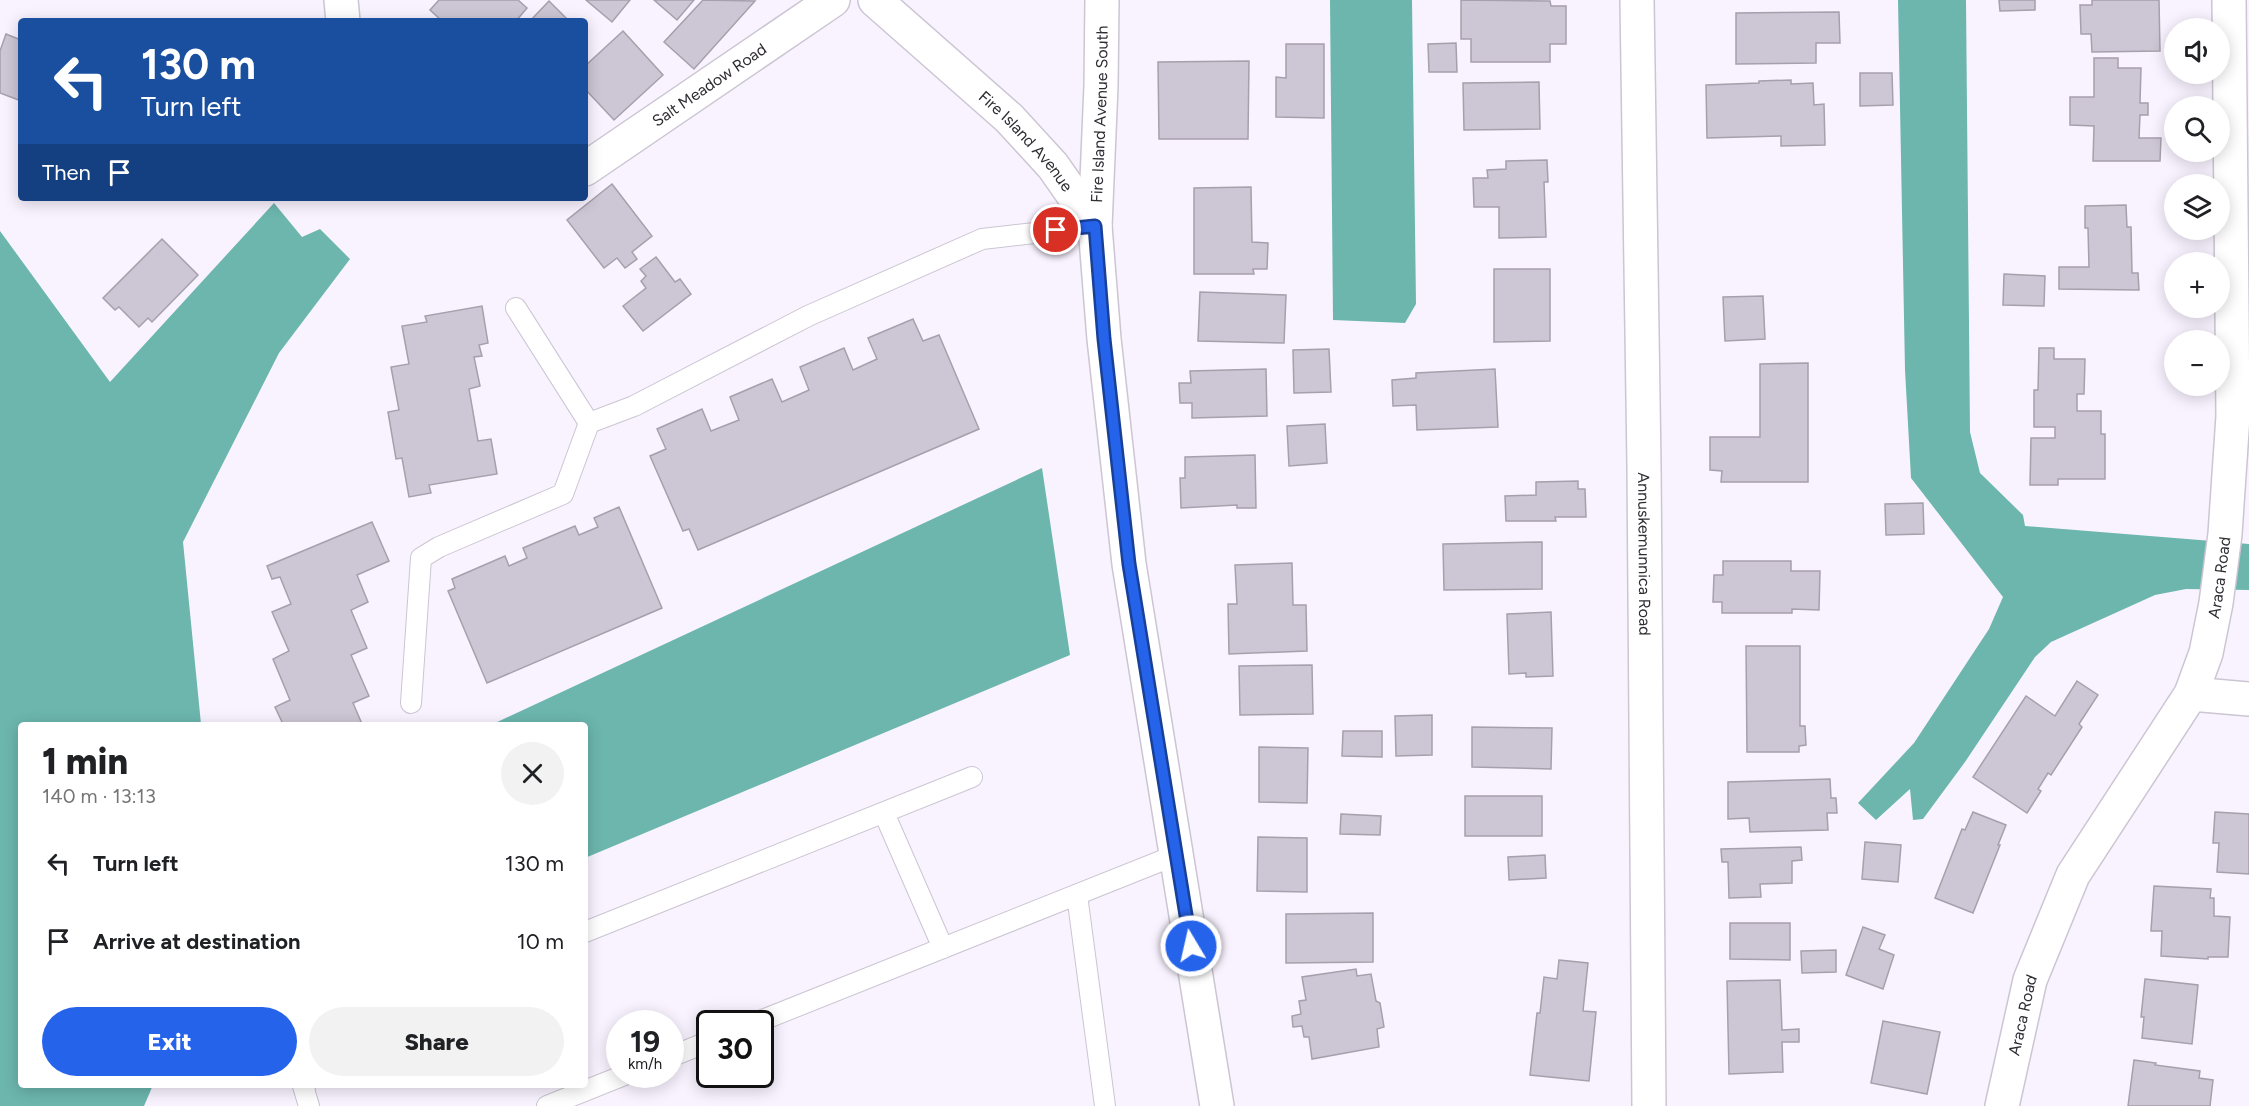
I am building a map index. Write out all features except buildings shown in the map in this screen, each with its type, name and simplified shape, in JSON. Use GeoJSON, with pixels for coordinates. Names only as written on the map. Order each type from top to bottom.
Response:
{"type":"FeatureCollection","features":[{"type":"Feature","properties":{"kind":"street"},"geometry":{"type":"LineString","coordinates":[[341,0],[343,18]]}},
{"type":"Feature","properties":{"kind":"street","name":"Salt Meadow Road"},"geometry":{"type":"LineString","coordinates":[[588,167],[833,0]]}},
{"type":"Feature","properties":{"kind":"street","name":"Fire Island Avenue"},"geometry":{"type":"LineString","coordinates":[[875,0],[1009,118],[1053,166],[1095,226]]}},
{"type":"Feature","properties":{"kind":"street","name":"Fire Island Avenue South"},"geometry":{"type":"LineString","coordinates":[[1095,226],[1102,0]]}},
{"type":"Feature","properties":{"kind":"street","name":"Annuskemunnica Road"},"geometry":{"type":"LineString","coordinates":[[1637,0],[1644,466],[1649,1106]]}},
{"type":"Feature","properties":{"kind":"street","name":"Araca Road"},"geometry":{"type":"LineString","coordinates":[[2002,1106],[2030,980],[2073,875],[2191,694],[2206,653],[2216,603],[2225,534],[2233,416],[2229,0]]}},
{"type":"Feature","properties":{"kind":"street"},"geometry":{"type":"LineString","coordinates":[[1095,226],[1104,339],[1129,564],[1217,1106]]}},
{"type":"Feature","properties":{"kind":"street"},"geometry":{"type":"LineString","coordinates":[[2191,694],[2249,699]]}},
{"type":"Feature","properties":{"kind":"lane"},"geometry":{"type":"LineString","coordinates":[[411,704],[421,558],[439,547],[563,494],[589,423],[634,406],[808,316],[982,238],[1095,226]]}},
{"type":"Feature","properties":{"kind":"lane"},"geometry":{"type":"LineString","coordinates":[[516,308],[589,423]]}},
{"type":"Feature","properties":{"kind":"lane"},"geometry":{"type":"LineString","coordinates":[[588,931],[972,777]]}},
{"type":"Feature","properties":{"kind":"lane"},"geometry":{"type":"LineString","coordinates":[[884,813],[943,948]]}},
{"type":"Feature","properties":{"kind":"lane"},"geometry":{"type":"LineString","coordinates":[[774,1015],[1176,855]]}},
{"type":"Feature","properties":{"kind":"lane"},"geometry":{"type":"LineString","coordinates":[[1077,895],[1105,1106]]}},
{"type":"Feature","properties":{"kind":"lane"},"geometry":{"type":"LineString","coordinates":[[547,1106],[606,1082]]}},
{"type":"Feature","properties":{"kind":"lane"},"geometry":{"type":"LineString","coordinates":[[304,1088],[309,1106]]}},
{"type":"Feature","properties":{"kind":"shaded area"},"geometry":{"type":"Polygon","coordinates":[[[1330,0],[1412,0],[1416,304],[1405,323],[1333,320],[1330,0]]]}},
{"type":"Feature","properties":{"kind":"shaded area"},"geometry":{"type":"Polygon","coordinates":[[[1898,0],[1966,0],[1970,432],[1980,473],[2023,515],[2025,526],[2249,544],[2249,590],[2186,589],[2155,595],[2051,642],[2035,657],[1965,762],[1923,819],[1913,820],[1910,789],[1876,820],[1858,803],[1914,743],[1989,629],[2003,597],[1911,478],[1905,370],[1898,0]]]}},
{"type":"Feature","properties":{"kind":"shaded area"},"geometry":{"type":"Polygon","coordinates":[[[274,203],[302,237],[320,229],[350,259],[279,353],[183,542],[201,722],[18,722],[18,1088],[152,1088],[144,1106],[0,1106],[0,231],[110,382],[274,203]]]}},
{"type":"Feature","properties":{"kind":"shaded area"},"geometry":{"type":"Polygon","coordinates":[[[1042,468],[1070,655],[588,857],[588,722],[497,722],[1042,468]]]}},
{"type":"Feature","properties":{"kind":"route"},"geometry":{"type":"LineString","coordinates":[[1056,230],[1095,226],[1104,339],[1129,564],[1191,946]]}}]}
